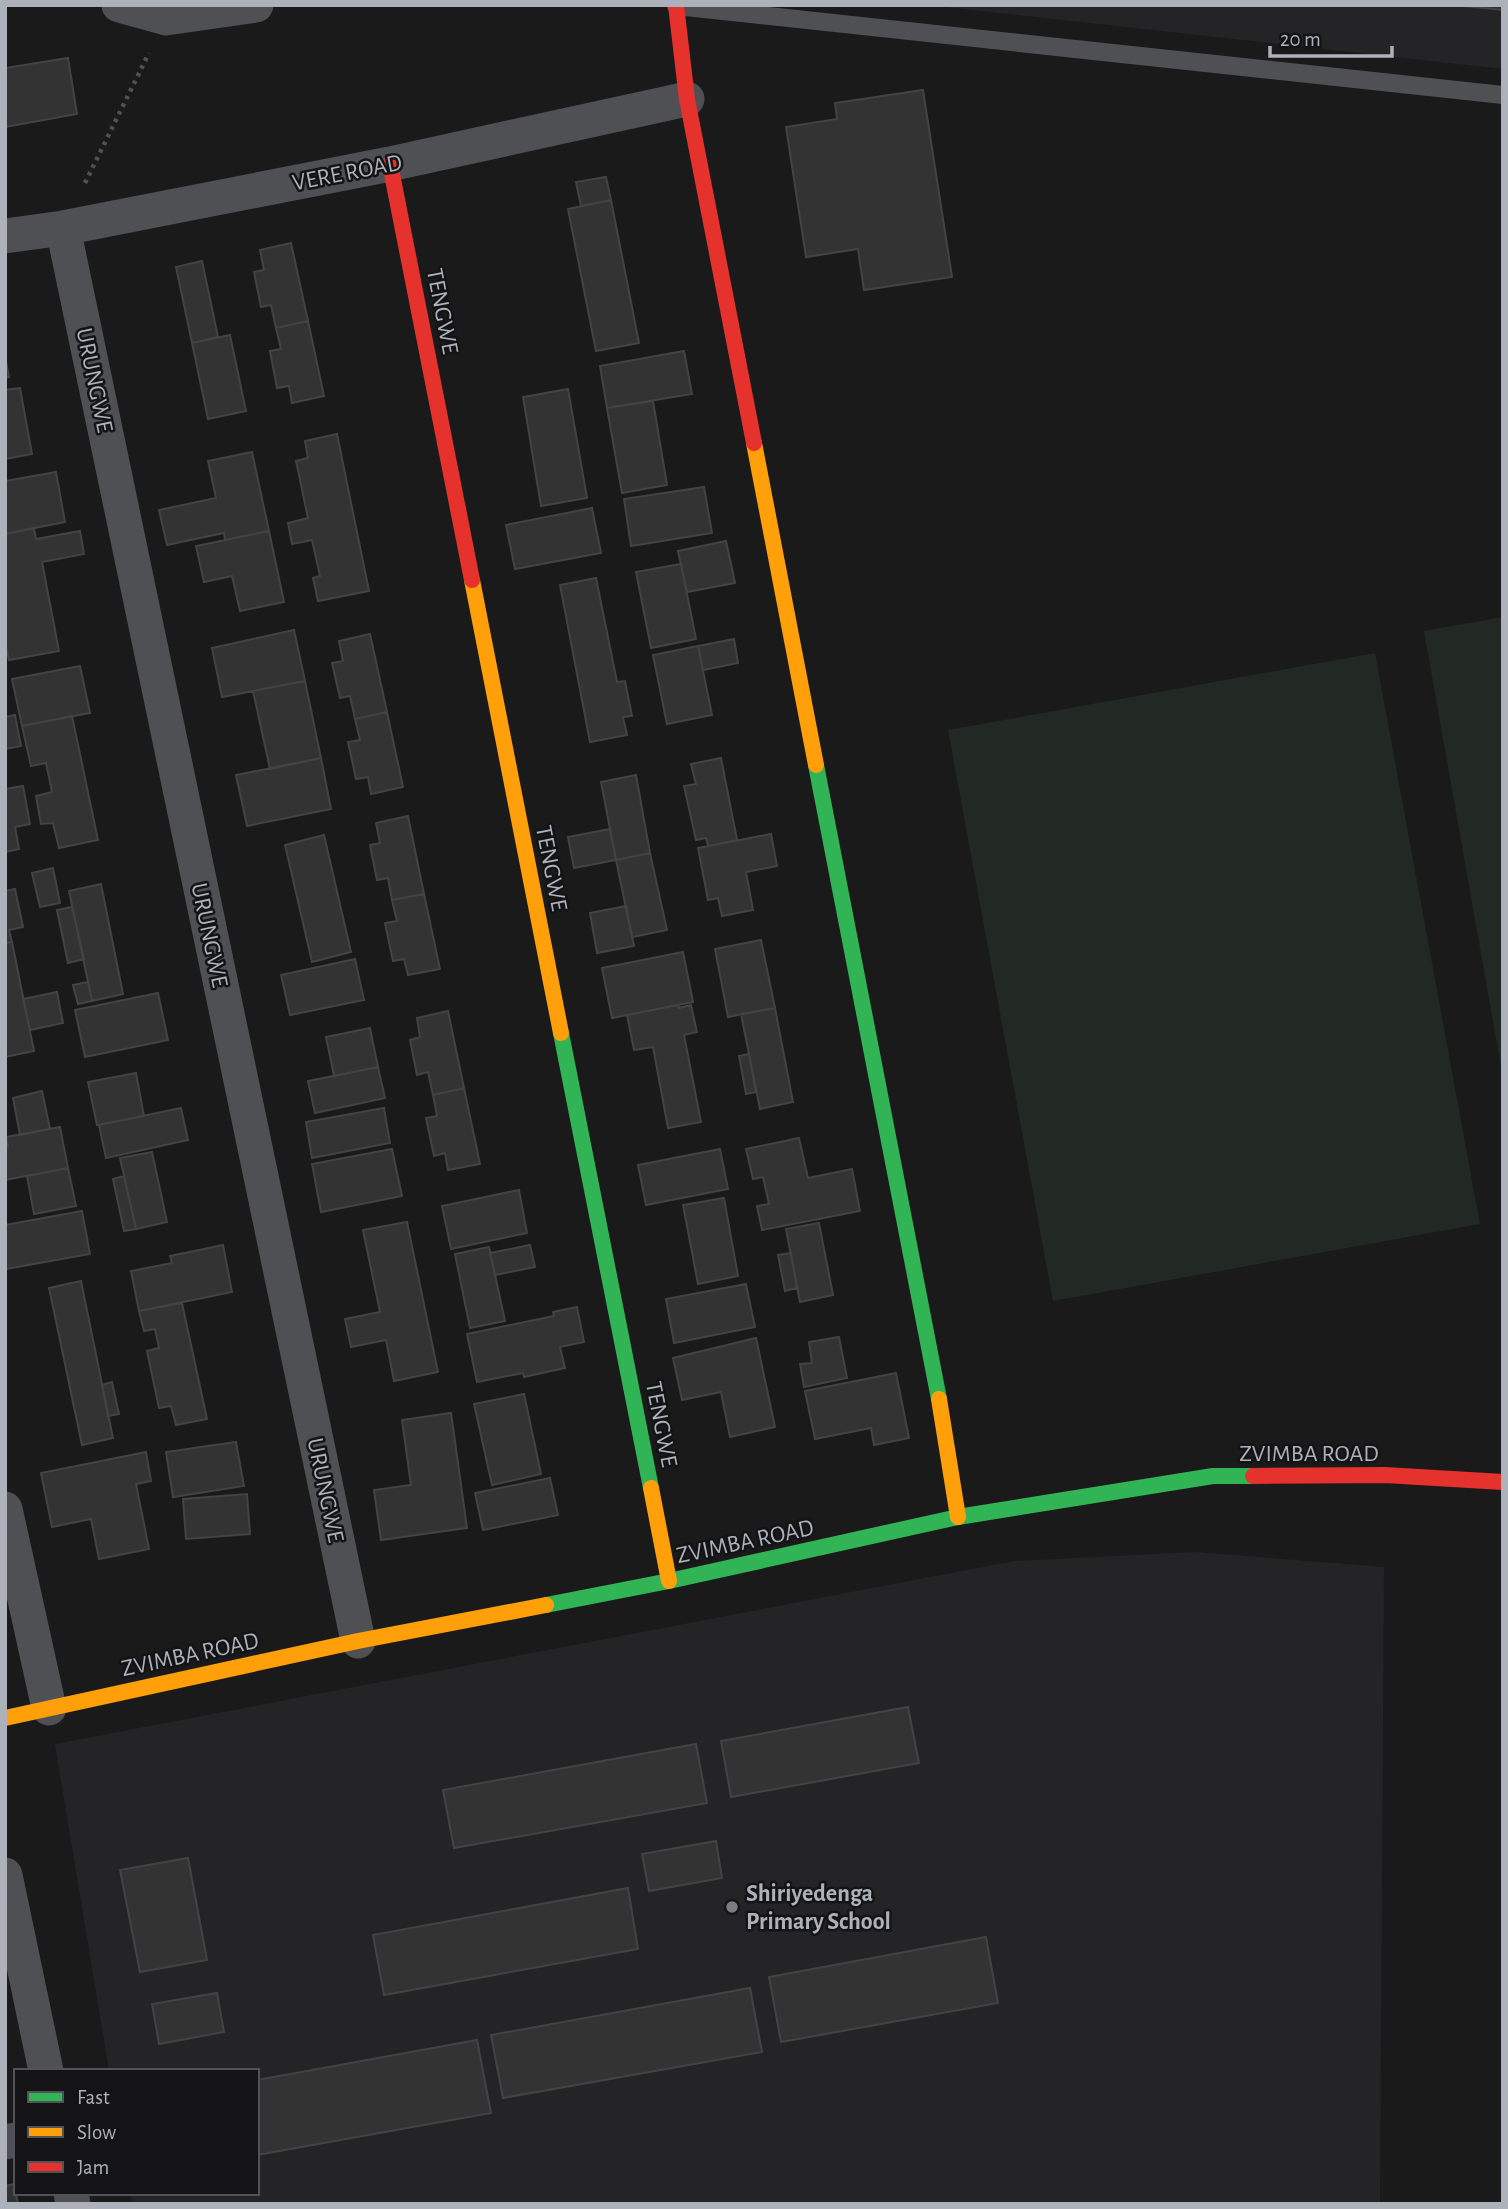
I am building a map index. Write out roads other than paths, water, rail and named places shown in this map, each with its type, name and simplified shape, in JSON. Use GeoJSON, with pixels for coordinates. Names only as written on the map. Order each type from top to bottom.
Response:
{"type":"FeatureCollection","features":[{"type":"Feature","properties":{"kind":"street"},"geometry":{"type":"LineString","coordinates":[[119,5],[166,18],[256,5]]}},
{"type":"Feature","properties":{"kind":"street"},"geometry":{"type":"LineString","coordinates":[[676,6],[687,99],[939,1398],[958,1517]]}},
{"type":"Feature","properties":{"kind":"street","name":"VERE ROAD"},"geometry":{"type":"LineString","coordinates":[[5,236],[63,228],[390,164],[687,99]]}},
{"type":"Feature","properties":{"kind":"street","name":"TENGWE"},"geometry":{"type":"LineString","coordinates":[[390,164],[669,1581]]}},
{"type":"Feature","properties":{"kind":"street","name":"URUNGWE"},"geometry":{"type":"LineString","coordinates":[[63,228],[358,1642]]}},
{"type":"Feature","properties":{"kind":"street","name":"ZVIMBA ROAD"},"geometry":{"type":"LineString","coordinates":[[5,1718],[358,1642],[669,1581],[958,1517],[1213,1476],[1385,1475],[1503,1482]]}},
{"type":"Feature","properties":{"kind":"street"},"geometry":{"type":"LineString","coordinates":[[5,1510],[50,1708]]}},
{"type":"Feature","properties":{"kind":"street"},"geometry":{"type":"LineString","coordinates":[[5,1875],[47,2069]]}},
{"type":"Feature","properties":{"kind":"lane"},"geometry":{"type":"LineString","coordinates":[[676,6],[1503,94]]}},
{"type":"Feature","properties":{"kind":"place","name":"Shiriyedenga Primary School"},"geometry":{"type":"Point","coordinates":[732,1907]}}]}
